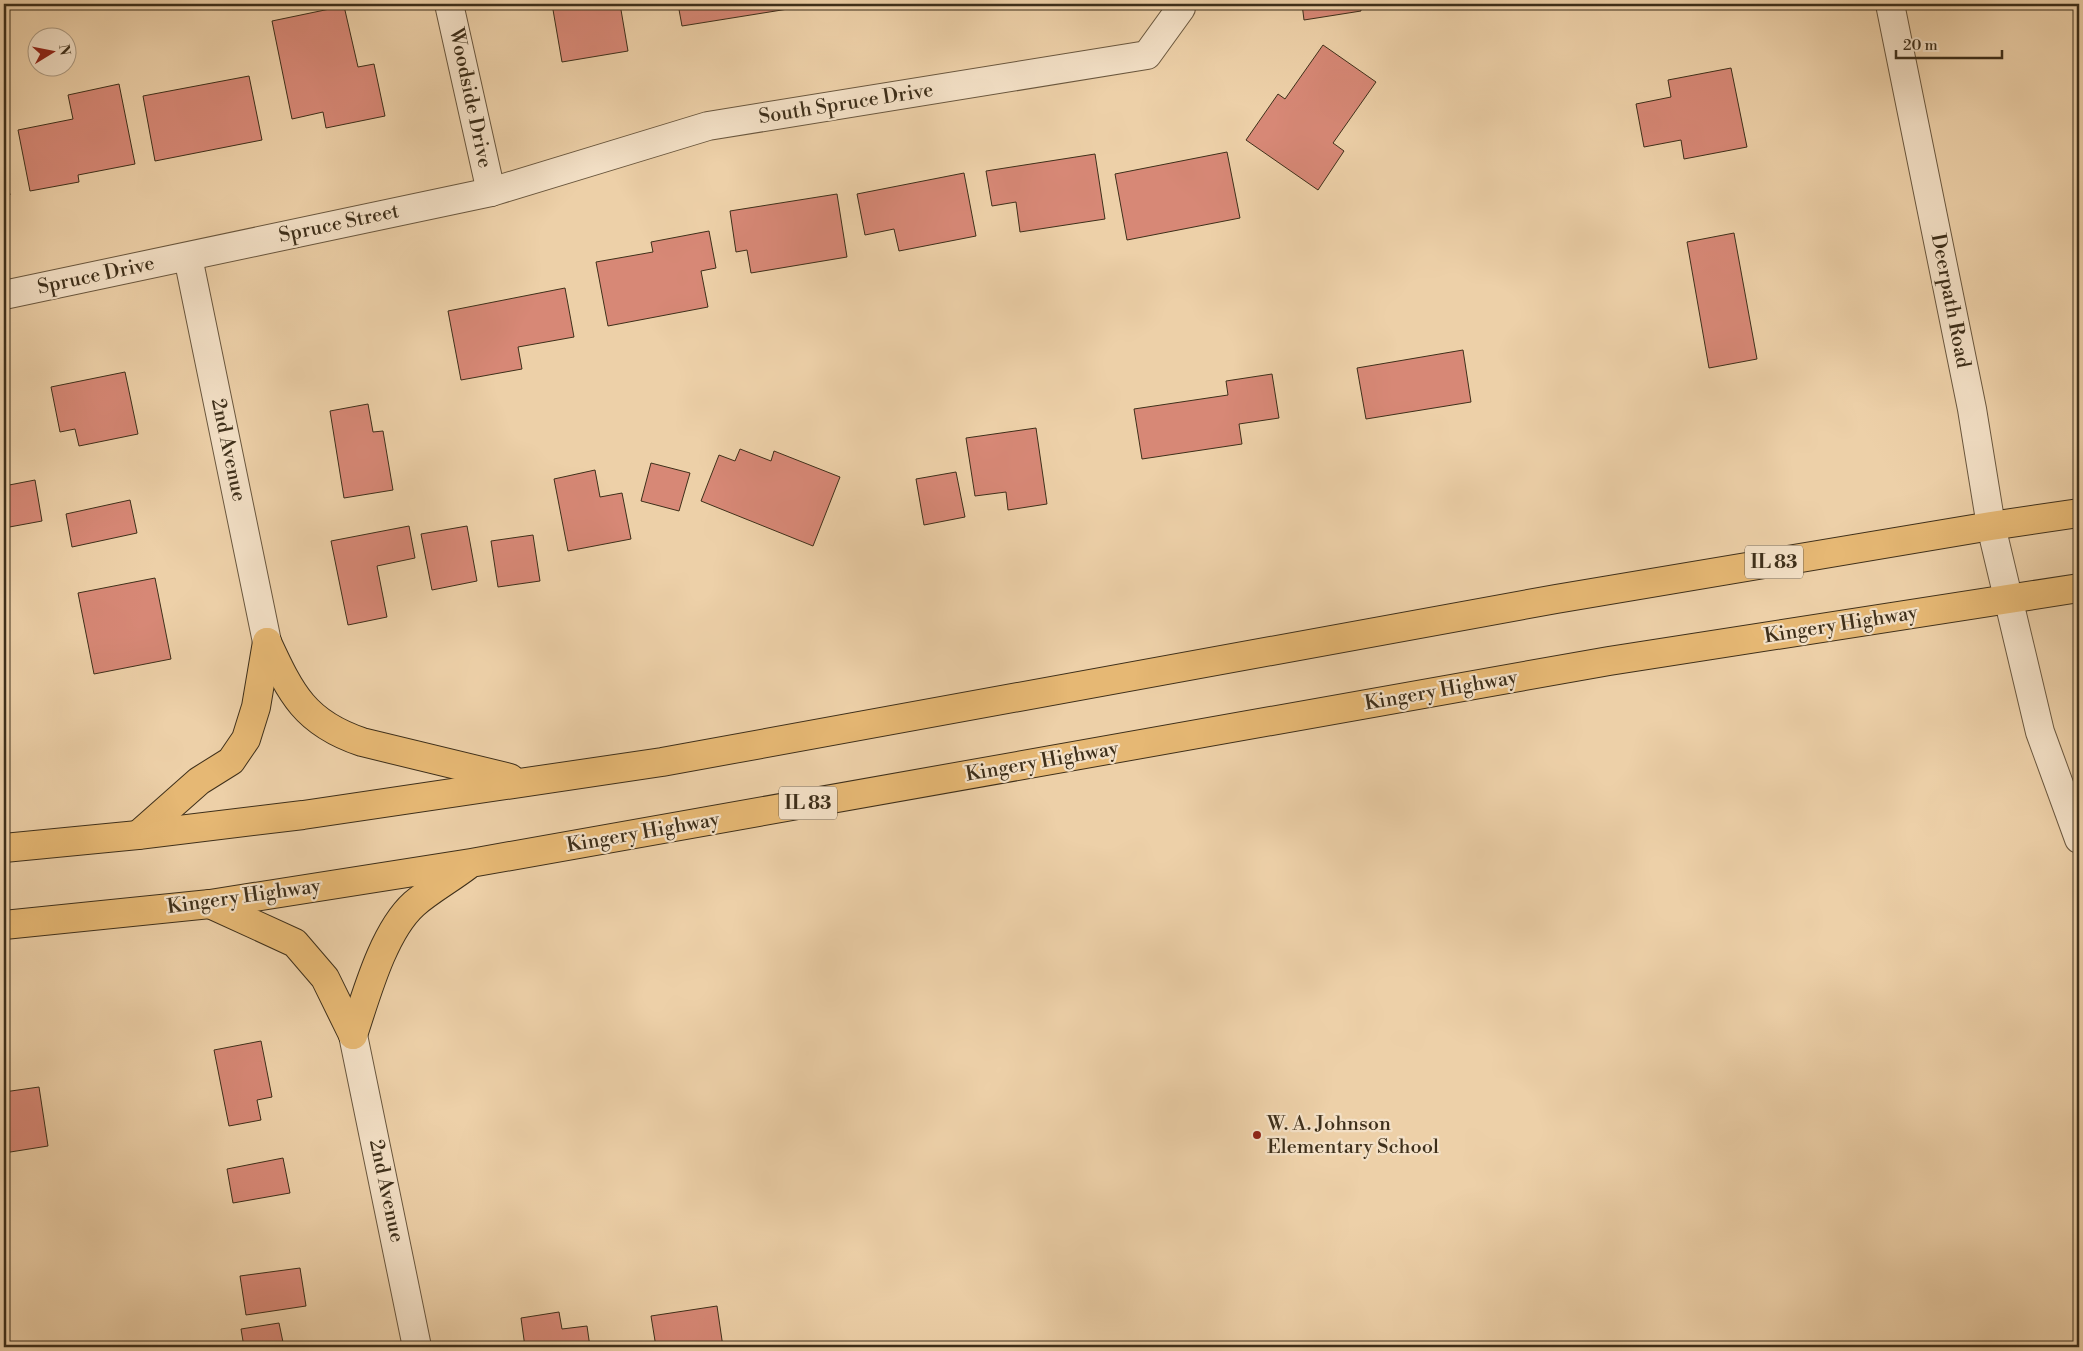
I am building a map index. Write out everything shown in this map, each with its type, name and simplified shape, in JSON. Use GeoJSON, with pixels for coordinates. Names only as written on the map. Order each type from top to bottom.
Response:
{"type":"FeatureCollection","features":[{"type":"Feature","properties":{"kind":"highway","name":"IL 83"},"geometry":{"type":"LineString","coordinates":[[4,848],[138,835],[303,815],[662,762],[1556,599],[2079,513]]}},
{"type":"Feature","properties":{"kind":"highway","name":"Kingery Highway"},"geometry":{"type":"LineString","coordinates":[[4,925],[210,904],[471,863],[1610,662],[2079,588]]}},
{"type":"Feature","properties":{"kind":"highway"},"geometry":{"type":"LineString","coordinates":[[267,642],[286,682],[303,707],[339,735],[524,782]]}},
{"type":"Feature","properties":{"kind":"highway"},"geometry":{"type":"LineString","coordinates":[[138,835],[199,781],[231,761],[246,740],[256,707],[267,642]]}},
{"type":"Feature","properties":{"kind":"highway"},"geometry":{"type":"LineString","coordinates":[[353,1035],[374,972],[392,934],[413,905],[471,863]]}},
{"type":"Feature","properties":{"kind":"highway"},"geometry":{"type":"LineString","coordinates":[[210,904],[295,943],[325,978],[353,1035]]}},
{"type":"Feature","properties":{"kind":"street","name":"Woodside Drive"},"geometry":{"type":"LineString","coordinates":[[449,4],[491,192]]}},
{"type":"Feature","properties":{"kind":"street","name":"South Spruce Drive"},"geometry":{"type":"LineString","coordinates":[[491,192],[708,126],[1147,54],[1181,8],[1181,4]]}},
{"type":"Feature","properties":{"kind":"street","name":"Deerpath Road"},"geometry":{"type":"LineString","coordinates":[[1890,4],[1972,409],[1992,526],[2040,732],[2079,839]]}},
{"type":"Feature","properties":{"kind":"street","name":"Spruce Street"},"geometry":{"type":"LineString","coordinates":[[188,257],[491,192]]}},
{"type":"Feature","properties":{"kind":"street","name":"Spruce Drive"},"geometry":{"type":"LineString","coordinates":[[4,295],[188,257]]}},
{"type":"Feature","properties":{"kind":"street","name":"2nd Avenue"},"geometry":{"type":"LineString","coordinates":[[188,257],[267,642]]}},
{"type":"Feature","properties":{"kind":"street","name":"2nd Avenue"},"geometry":{"type":"LineString","coordinates":[[353,1035],[417,1347]]}},
{"type":"Feature","properties":{"kind":"building"},"geometry":{"type":"Polygon","coordinates":[[[552,4],[620,4],[628,51],[562,62],[552,4]]]}},
{"type":"Feature","properties":{"kind":"building"},"geometry":{"type":"Polygon","coordinates":[[[678,4],[788,4],[788,9],[682,26],[678,4]]]}},
{"type":"Feature","properties":{"kind":"building"},"geometry":{"type":"Polygon","coordinates":[[[1302,4],[1360,4],[1361,11],[1304,20],[1302,4]]]}},
{"type":"Feature","properties":{"kind":"building"},"geometry":{"type":"Polygon","coordinates":[[[344,6],[358,67],[374,64],[385,116],[326,128],[323,112],[292,119],[272,21],[344,6]]]}},
{"type":"Feature","properties":{"kind":"building"},"geometry":{"type":"Polygon","coordinates":[[[1323,45],[1376,82],[1333,143],[1344,151],[1318,190],[1246,140],[1278,94],[1285,99],[1323,45]]]}},
{"type":"Feature","properties":{"kind":"building"},"geometry":{"type":"Polygon","coordinates":[[[1731,68],[1747,147],[1684,159],[1681,140],[1644,147],[1636,104],[1671,97],[1668,80],[1731,68]]]}},
{"type":"Feature","properties":{"kind":"building"},"geometry":{"type":"Polygon","coordinates":[[[249,76],[262,140],[155,161],[143,96],[249,76]]]}},
{"type":"Feature","properties":{"kind":"building"},"geometry":{"type":"Polygon","coordinates":[[[119,84],[135,164],[78,175],[79,182],[30,191],[18,130],[73,119],[68,95],[119,84]]]}},
{"type":"Feature","properties":{"kind":"building"},"geometry":{"type":"Polygon","coordinates":[[[1227,152],[1240,218],[1127,240],[1115,174],[1227,152]]]}},
{"type":"Feature","properties":{"kind":"building"},"geometry":{"type":"Polygon","coordinates":[[[1095,154],[1105,219],[1020,232],[1016,202],[992,206],[986,171],[1095,154]]]}},
{"type":"Feature","properties":{"kind":"building"},"geometry":{"type":"Polygon","coordinates":[[[4,167],[10,195],[4,196],[4,167]]]}},
{"type":"Feature","properties":{"kind":"building"},"geometry":{"type":"Polygon","coordinates":[[[964,173],[976,236],[899,251],[894,229],[865,235],[857,194],[964,173]]]}},
{"type":"Feature","properties":{"kind":"building"},"geometry":{"type":"Polygon","coordinates":[[[837,194],[847,257],[751,273],[747,250],[736,252],[730,211],[837,194]]]}},
{"type":"Feature","properties":{"kind":"building"},"geometry":{"type":"Polygon","coordinates":[[[709,231],[716,268],[701,271],[708,307],[608,326],[596,262],[653,252],[651,242],[709,231]]]}},
{"type":"Feature","properties":{"kind":"building"},"geometry":{"type":"Polygon","coordinates":[[[1734,233],[1757,359],[1709,368],[1687,242],[1734,233]]]}},
{"type":"Feature","properties":{"kind":"building"},"geometry":{"type":"Polygon","coordinates":[[[565,288],[574,337],[518,347],[522,369],[461,380],[448,311],[565,288]]]}},
{"type":"Feature","properties":{"kind":"building"},"geometry":{"type":"Polygon","coordinates":[[[1463,350],[1471,402],[1366,419],[1357,368],[1463,350]]]}},
{"type":"Feature","properties":{"kind":"building"},"geometry":{"type":"Polygon","coordinates":[[[125,372],[138,434],[79,446],[75,429],[60,432],[51,387],[125,372]]]}},
{"type":"Feature","properties":{"kind":"building"},"geometry":{"type":"Polygon","coordinates":[[[1272,374],[1279,418],[1239,424],[1242,444],[1142,459],[1134,409],[1228,395],[1226,381],[1272,374]]]}},
{"type":"Feature","properties":{"kind":"building"},"geometry":{"type":"Polygon","coordinates":[[[368,404],[373,432],[383,431],[393,490],[344,498],[330,411],[368,404]]]}},
{"type":"Feature","properties":{"kind":"building"},"geometry":{"type":"Polygon","coordinates":[[[1036,428],[1047,504],[1008,510],[1006,492],[975,496],[966,438],[1036,428]]]}},
{"type":"Feature","properties":{"kind":"building"},"geometry":{"type":"Polygon","coordinates":[[[740,449],[771,461],[774,451],[840,477],[813,546],[701,501],[719,455],[735,461],[740,449]]]}},
{"type":"Feature","properties":{"kind":"building"},"geometry":{"type":"Polygon","coordinates":[[[651,463],[690,473],[679,511],[641,501],[651,463]]]}},
{"type":"Feature","properties":{"kind":"building"},"geometry":{"type":"Polygon","coordinates":[[[595,470],[600,497],[622,493],[631,539],[568,551],[554,479],[595,470]]]}},
{"type":"Feature","properties":{"kind":"building"},"geometry":{"type":"Polygon","coordinates":[[[956,472],[965,517],[924,525],[916,479],[956,472]]]}},
{"type":"Feature","properties":{"kind":"building"},"geometry":{"type":"Polygon","coordinates":[[[35,480],[42,521],[4,528],[4,486],[35,480]]]}},
{"type":"Feature","properties":{"kind":"building"},"geometry":{"type":"Polygon","coordinates":[[[130,500],[137,533],[72,547],[66,514],[130,500]]]}},
{"type":"Feature","properties":{"kind":"building"},"geometry":{"type":"Polygon","coordinates":[[[409,526],[415,558],[377,566],[387,617],[348,625],[331,541],[409,526]]]}},
{"type":"Feature","properties":{"kind":"building"},"geometry":{"type":"Polygon","coordinates":[[[467,526],[477,581],[432,590],[421,534],[467,526]]]}},
{"type":"Feature","properties":{"kind":"building"},"geometry":{"type":"Polygon","coordinates":[[[533,535],[540,581],[498,587],[491,541],[533,535]]]}},
{"type":"Feature","properties":{"kind":"building"},"geometry":{"type":"Polygon","coordinates":[[[155,578],[171,659],[94,674],[78,593],[155,578]]]}},
{"type":"Feature","properties":{"kind":"building"},"geometry":{"type":"Polygon","coordinates":[[[261,1041],[272,1097],[257,1100],[261,1120],[229,1126],[214,1050],[261,1041]]]}},
{"type":"Feature","properties":{"kind":"building"},"geometry":{"type":"Polygon","coordinates":[[[39,1087],[48,1146],[4,1153],[4,1092],[39,1087]]]}},
{"type":"Feature","properties":{"kind":"building"},"geometry":{"type":"Polygon","coordinates":[[[283,1158],[290,1193],[233,1203],[227,1169],[283,1158]]]}},
{"type":"Feature","properties":{"kind":"building"},"geometry":{"type":"Polygon","coordinates":[[[300,1268],[306,1306],[246,1315],[240,1276],[300,1268]]]}},
{"type":"Feature","properties":{"kind":"building"},"geometry":{"type":"Polygon","coordinates":[[[717,1306],[723,1347],[656,1347],[651,1316],[717,1306]]]}},
{"type":"Feature","properties":{"kind":"building"},"geometry":{"type":"Polygon","coordinates":[[[559,1312],[562,1329],[587,1326],[590,1347],[525,1347],[521,1318],[559,1312]]]}},
{"type":"Feature","properties":{"kind":"building"},"geometry":{"type":"Polygon","coordinates":[[[279,1323],[284,1347],[244,1347],[241,1329],[279,1323]]]}},
{"type":"Feature","properties":{"kind":"place","name":"W. A. Johnson Elementary School"},"geometry":{"type":"Point","coordinates":[1257,1135]}}]}
